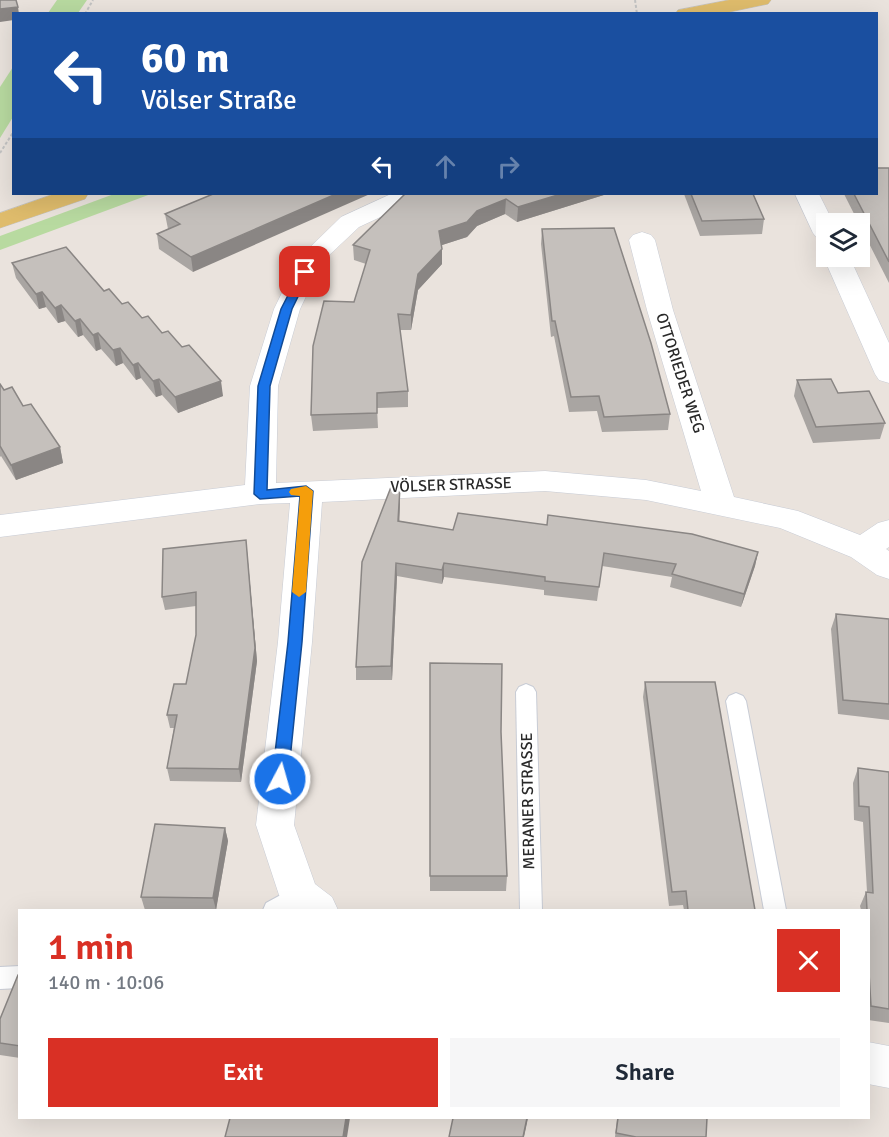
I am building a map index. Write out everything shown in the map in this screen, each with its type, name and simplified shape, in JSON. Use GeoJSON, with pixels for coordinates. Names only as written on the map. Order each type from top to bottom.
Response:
{"type":"FeatureCollection","features":[{"type":"Feature","properties":{"kind":"main road"},"geometry":{"type":"LineString","coordinates":[[696,12],[761,0]]}},
{"type":"Feature","properties":{"kind":"main road"},"geometry":{"type":"LineString","coordinates":[[0,221],[73,195]]}},
{"type":"Feature","properties":{"kind":"street"},"geometry":{"type":"LineString","coordinates":[[260,494],[264,386],[287,309],[312,258],[350,222],[408,195]]}},
{"type":"Feature","properties":{"kind":"street"},"geometry":{"type":"LineString","coordinates":[[807,195],[816,213]]}},
{"type":"Feature","properties":{"kind":"street","name":"OTTORIEDER WEG"},"geometry":{"type":"LineString","coordinates":[[642,240],[660,310],[721,505]]}},
{"type":"Feature","properties":{"kind":"street"},"geometry":{"type":"LineString","coordinates":[[841,267],[889,374]]}},
{"type":"Feature","properties":{"kind":"street","name":"VÖLSER STRASSE"},"geometry":{"type":"LineString","coordinates":[[0,526],[260,494],[545,481],[646,490],[721,505],[787,519],[881,549]]}},
{"type":"Feature","properties":{"kind":"street"},"geometry":{"type":"LineString","coordinates":[[297,905],[275,825],[295,642],[306,491]]}},
{"type":"Feature","properties":{"kind":"street"},"geometry":{"type":"LineString","coordinates":[[870,1062],[889,1066]]}},
{"type":"Feature","properties":{"kind":"lane","name":"MERANER STRASSE"},"geometry":{"type":"LineString","coordinates":[[526,692],[531,909]]}},
{"type":"Feature","properties":{"kind":"lane"},"geometry":{"type":"LineString","coordinates":[[736,701],[775,909]]}},
{"type":"Feature","properties":{"kind":"lane"},"geometry":{"type":"LineString","coordinates":[[0,978],[18,976]]}},
{"type":"Feature","properties":{"kind":"path"},"geometry":{"type":"LineString","coordinates":[[0,153],[12,134]]}},
{"type":"Feature","properties":{"kind":"green space"},"geometry":{"type":"Polygon","coordinates":[[[57,0],[87,0],[79,12],[49,12],[57,0]]]}},
{"type":"Feature","properties":{"kind":"green space"},"geometry":{"type":"Polygon","coordinates":[[[12,69],[12,119],[0,138],[0,87],[12,69]]]}},
{"type":"Feature","properties":{"kind":"green space"},"geometry":{"type":"Polygon","coordinates":[[[111,195],[148,195],[0,250],[0,236],[111,195]]]}},
{"type":"Feature","properties":{"kind":"building"},"geometry":{"type":"Polygon","coordinates":[[[0,0],[16,0],[18,7],[0,9],[0,0]]]}},
{"type":"Feature","properties":{"kind":"building"},"geometry":{"type":"Polygon","coordinates":[[[878,168],[889,168],[889,262],[870,225],[870,213],[864,213],[855,195],[878,195],[878,168]]]}},
{"type":"Feature","properties":{"kind":"building"},"geometry":{"type":"Polygon","coordinates":[[[211,195],[334,195],[191,257],[157,234],[180,224],[165,214],[211,195]]]}},
{"type":"Feature","properties":{"kind":"building"},"geometry":{"type":"Polygon","coordinates":[[[404,195],[558,195],[518,207],[506,199],[477,211],[467,222],[439,231],[442,249],[418,274],[411,315],[398,314],[408,391],[377,393],[377,413],[311,415],[313,346],[324,301],[354,302],[370,250],[353,245],[404,195]]]}},
{"type":"Feature","properties":{"kind":"building"},"geometry":{"type":"Polygon","coordinates":[[[691,195],[753,195],[764,219],[702,221],[691,195]]]}},
{"type":"Feature","properties":{"kind":"building"},"geometry":{"type":"Polygon","coordinates":[[[614,228],[651,343],[670,414],[604,417],[599,396],[571,397],[555,321],[552,321],[542,229],[614,228]]]}},
{"type":"Feature","properties":{"kind":"building"},"geometry":{"type":"Polygon","coordinates":[[[66,247],[104,291],[109,289],[122,304],[128,302],[142,318],[148,316],[162,333],[168,331],[182,347],[189,345],[221,381],[175,397],[159,379],[153,381],[138,363],[133,365],[120,348],[113,350],[98,333],[93,335],[80,319],[75,321],[61,305],[55,308],[42,292],[36,294],[12,263],[66,247]]]}},
{"type":"Feature","properties":{"kind":"building"},"geometry":{"type":"Polygon","coordinates":[[[831,379],[838,393],[869,391],[885,423],[816,427],[797,380],[831,379]]]}},
{"type":"Feature","properties":{"kind":"building"},"geometry":{"type":"Polygon","coordinates":[[[0,384],[4,390],[12,387],[23,406],[31,404],[60,447],[11,465],[0,446],[0,384]]]}},
{"type":"Feature","properties":{"kind":"building"},"geometry":{"type":"Polygon","coordinates":[[[391,487],[400,487],[398,521],[453,530],[458,513],[547,525],[548,515],[692,534],[758,552],[744,594],[672,574],[676,564],[604,553],[599,587],[545,581],[545,577],[444,563],[442,570],[396,563],[391,666],[356,667],[362,562],[391,487]]]}},
{"type":"Feature","properties":{"kind":"building"},"geometry":{"type":"Polygon","coordinates":[[[246,540],[255,648],[239,769],[167,768],[177,715],[167,715],[174,684],[186,684],[196,635],[196,592],[162,597],[163,549],[246,540]]]}},
{"type":"Feature","properties":{"kind":"building"},"geometry":{"type":"Polygon","coordinates":[[[836,614],[889,619],[889,704],[843,700],[836,614]]]}},
{"type":"Feature","properties":{"kind":"building"},"geometry":{"type":"Polygon","coordinates":[[[430,663],[502,664],[501,732],[507,876],[430,876],[430,663]]]}},
{"type":"Feature","properties":{"kind":"building"},"geometry":{"type":"Polygon","coordinates":[[[645,682],[715,682],[755,909],[688,909],[686,891],[672,892],[645,682]]]}},
{"type":"Feature","properties":{"kind":"building"},"geometry":{"type":"Polygon","coordinates":[[[858,768],[889,772],[889,1009],[871,1006],[870,909],[867,909],[866,892],[873,893],[869,807],[859,806],[858,768]]]}},
{"type":"Feature","properties":{"kind":"building"},"geometry":{"type":"Polygon","coordinates":[[[155,824],[225,828],[213,898],[141,897],[155,824]]]}},
{"type":"Feature","properties":{"kind":"building"},"geometry":{"type":"Polygon","coordinates":[[[18,975],[18,1046],[0,1043],[0,1019],[18,975]]]}},
{"type":"Feature","properties":{"kind":"building"},"geometry":{"type":"Polygon","coordinates":[[[230,1119],[346,1119],[343,1137],[225,1137],[230,1119]]]}},
{"type":"Feature","properties":{"kind":"building"},"geometry":{"type":"Polygon","coordinates":[[[453,1119],[527,1119],[523,1137],[449,1137],[453,1119]]]}},
{"type":"Feature","properties":{"kind":"building"},"geometry":{"type":"Polygon","coordinates":[[[618,1119],[707,1119],[706,1137],[636,1137],[616,1133],[618,1119]]]}},
{"type":"Feature","properties":{"kind":"slow traffic"},"geometry":{"type":"LineString","coordinates":[[295,492],[306,491],[299,592]]}},
{"type":"Feature","properties":{"kind":"route"},"geometry":{"type":"LineString","coordinates":[[280,779],[295,642],[306,491],[260,494],[264,386],[287,309],[305,272]]}}]}
